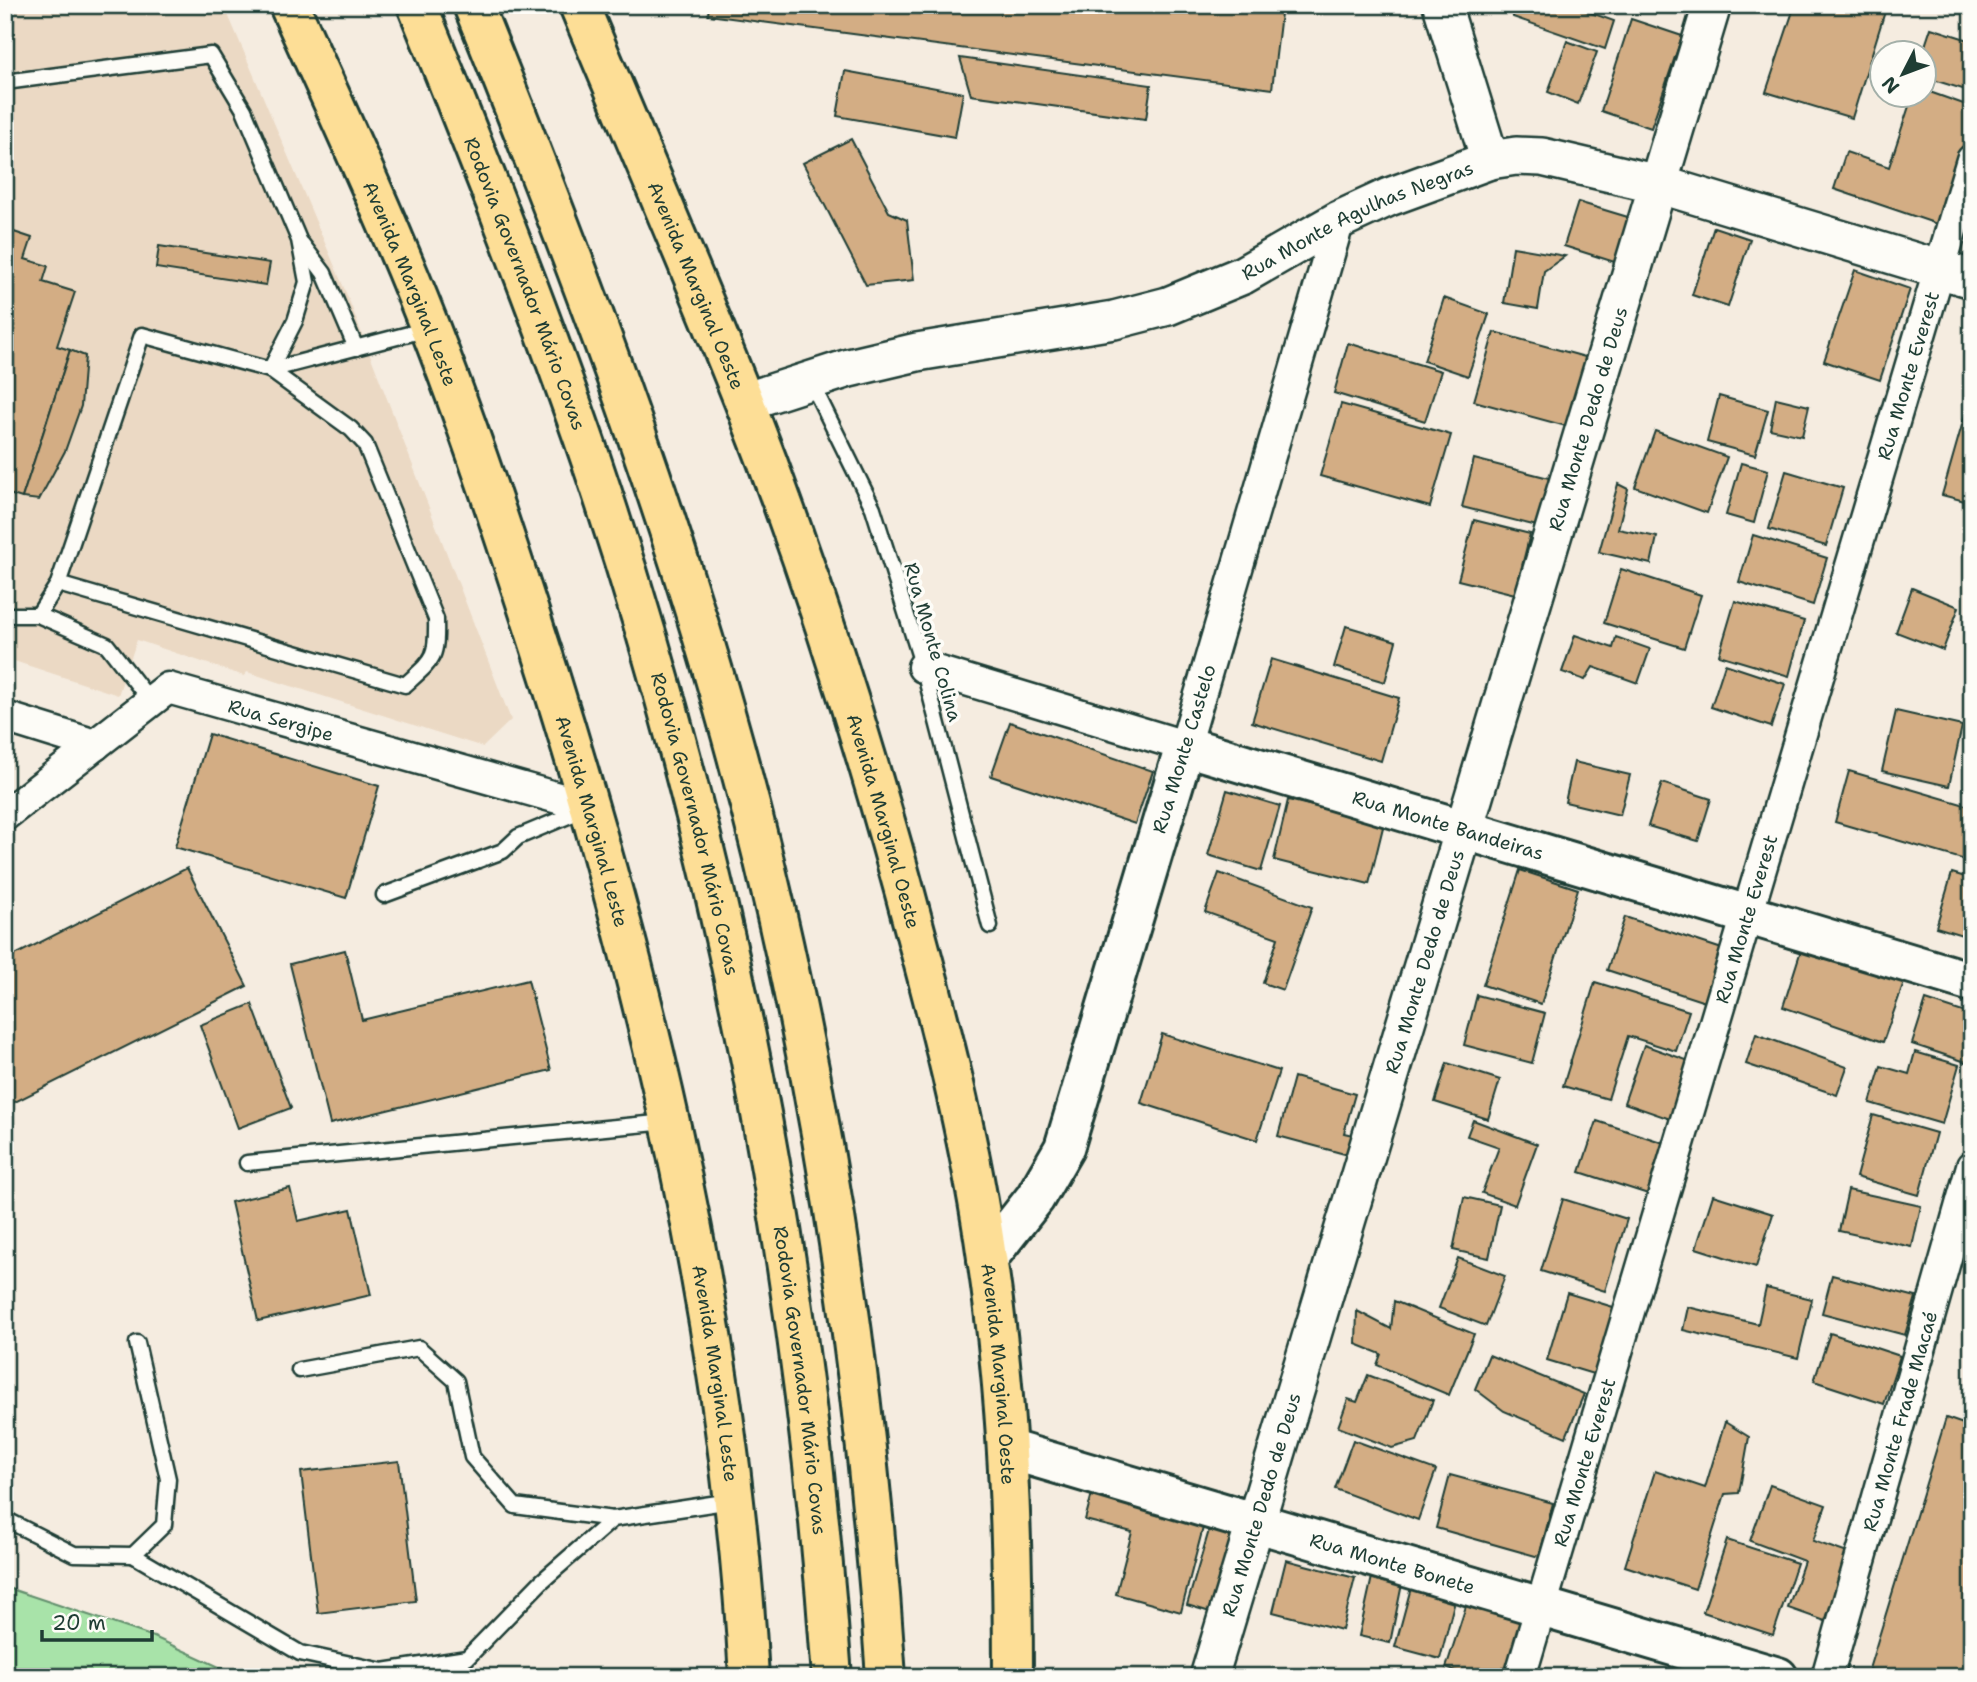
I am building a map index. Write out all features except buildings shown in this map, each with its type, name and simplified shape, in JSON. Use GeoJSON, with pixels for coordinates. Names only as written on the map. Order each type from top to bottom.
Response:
{"type":"FeatureCollection","features":[{"type":"Feature","properties":{"kind":"main road","name":"Avenida Marginal Leste"},"geometry":{"type":"LineString","coordinates":[[289,5],[397,247],[429,329],[499,520],[590,807],[671,1121],[697,1251],[736,1501],[749,1677]]}},
{"type":"Feature","properties":{"kind":"main road","name":"Rodovia Governador Mário Covas"},"geometry":{"type":"LineString","coordinates":[[416,5],[498,206],[591,462],[630,583],[717,905],[754,1078],[789,1275],[808,1417],[832,1677]]}},
{"type":"Feature","properties":{"kind":"main road"},"geometry":{"type":"LineString","coordinates":[[473,5],[564,230],[622,389],[705,649],[764,859],[807,1060],[858,1366],[878,1550],[886,1677]]}},
{"type":"Feature","properties":{"kind":"main road","name":"Avenida Marginal Oeste"},"geometry":{"type":"LineString","coordinates":[[583,7],[744,402],[844,685],[898,865],[970,1156],[988,1259],[1007,1449],[1013,1677]]}},
{"type":"Feature","properties":{"kind":"main road","name":"Rua Monte Bandeiras"},"geometry":{"type":"LineString","coordinates":[[1185,746],[1972,982]]}},
{"type":"Feature","properties":{"kind":"main road","name":"Rua Monte Castelo"},"geometry":{"type":"LineString","coordinates":[[988,1259],[1035,1198],[1064,1148],[1185,746]]}},
{"type":"Feature","properties":{"kind":"main road","name":"Rua Monte Bonete"},"geometry":{"type":"LineString","coordinates":[[1007,1449],[1779,1677]]}},
{"type":"Feature","properties":{"kind":"street"},"geometry":{"type":"LineString","coordinates":[[1442,5],[1490,160]]}},
{"type":"Feature","properties":{"kind":"street","name":"Rua Monte Dedo de Deus"},"geometry":{"type":"LineString","coordinates":[[1209,1677],[1712,5]]}},
{"type":"Feature","properties":{"kind":"street","name":"Rua Monte Agulhas Negras"},"geometry":{"type":"LineString","coordinates":[[744,402],[810,380],[917,352],[1114,320],[1168,306],[1243,275],[1339,220],[1429,180],[1490,160],[1542,157],[1658,184],[1956,274]]}},
{"type":"Feature","properties":{"kind":"street","name":"Rua Monte Everest"},"geometry":{"type":"LineString","coordinates":[[1520,1677],[1747,915],[1956,274],[1972,160]]}},
{"type":"Feature","properties":{"kind":"street","name":"Rua Monte Castelo"},"geometry":{"type":"LineString","coordinates":[[1185,746],[1339,220]]}},
{"type":"Feature","properties":{"kind":"street","name":"Rua Monte Bandeiras"},"geometry":{"type":"LineString","coordinates":[[923,667],[1185,746]]}},
{"type":"Feature","properties":{"kind":"street","name":"Rua Sergipe"},"geometry":{"type":"LineString","coordinates":[[5,815],[168,688],[590,807]]}},
{"type":"Feature","properties":{"kind":"street"},"geometry":{"type":"LineString","coordinates":[[5,717],[95,745]]}},
{"type":"Feature","properties":{"kind":"street","name":"Rua Monte Frade Macaé"},"geometry":{"type":"LineString","coordinates":[[1828,1677],[1972,1166]]}},
{"type":"Feature","properties":{"kind":"lane"},"geometry":{"type":"LineString","coordinates":[[5,82],[211,55],[244,110],[299,240],[307,282],[295,321],[270,370]]}},
{"type":"Feature","properties":{"kind":"lane"},"geometry":{"type":"LineString","coordinates":[[299,240],[324,273],[356,348]]}},
{"type":"Feature","properties":{"kind":"lane"},"geometry":{"type":"LineString","coordinates":[[270,370],[429,329]]}},
{"type":"Feature","properties":{"kind":"lane"},"geometry":{"type":"LineString","coordinates":[[38,615],[58,584],[142,335],[270,370],[351,429],[365,444],[436,620],[437,650],[425,667],[405,685],[58,584]]}},
{"type":"Feature","properties":{"kind":"lane","name":"Rua Monte Colina"},"geometry":{"type":"LineString","coordinates":[[810,380],[873,508],[923,667],[990,926]]}},
{"type":"Feature","properties":{"kind":"lane"},"geometry":{"type":"LineString","coordinates":[[5,615],[38,615],[107,645],[151,702]]}},
{"type":"Feature","properties":{"kind":"lane"},"geometry":{"type":"LineString","coordinates":[[384,895],[503,851],[518,837],[590,807]]}},
{"type":"Feature","properties":{"kind":"lane"},"geometry":{"type":"LineString","coordinates":[[247,1163],[671,1121]]}},
{"type":"Feature","properties":{"kind":"lane"},"geometry":{"type":"LineString","coordinates":[[133,1555],[164,1525],[167,1479],[137,1343]]}},
{"type":"Feature","properties":{"kind":"lane"},"geometry":{"type":"LineString","coordinates":[[299,1370],[419,1348],[456,1381],[472,1457],[515,1506],[613,1519],[736,1501]]}},
{"type":"Feature","properties":{"kind":"lane"},"geometry":{"type":"LineString","coordinates":[[5,1519],[74,1553],[133,1555],[300,1653],[383,1671],[467,1658],[542,1581],[613,1519]]}},
{"type":"Feature","properties":{"kind":"shaded area"},"geometry":{"type":"Polygon","coordinates":[[[5,5],[224,5],[347,295],[511,720],[483,747],[247,672],[244,676],[137,640],[118,695],[5,658],[5,5]]]}},
{"type":"Feature","properties":{"kind":"green space"},"geometry":{"type":"Polygon","coordinates":[[[5,1587],[154,1637],[241,1677],[5,1677],[5,1587]]]}},
{"type":"Feature","properties":{"kind":"waterway"},"geometry":{"type":"LineString","coordinates":[[5,1669],[33,1677]]}}]}
